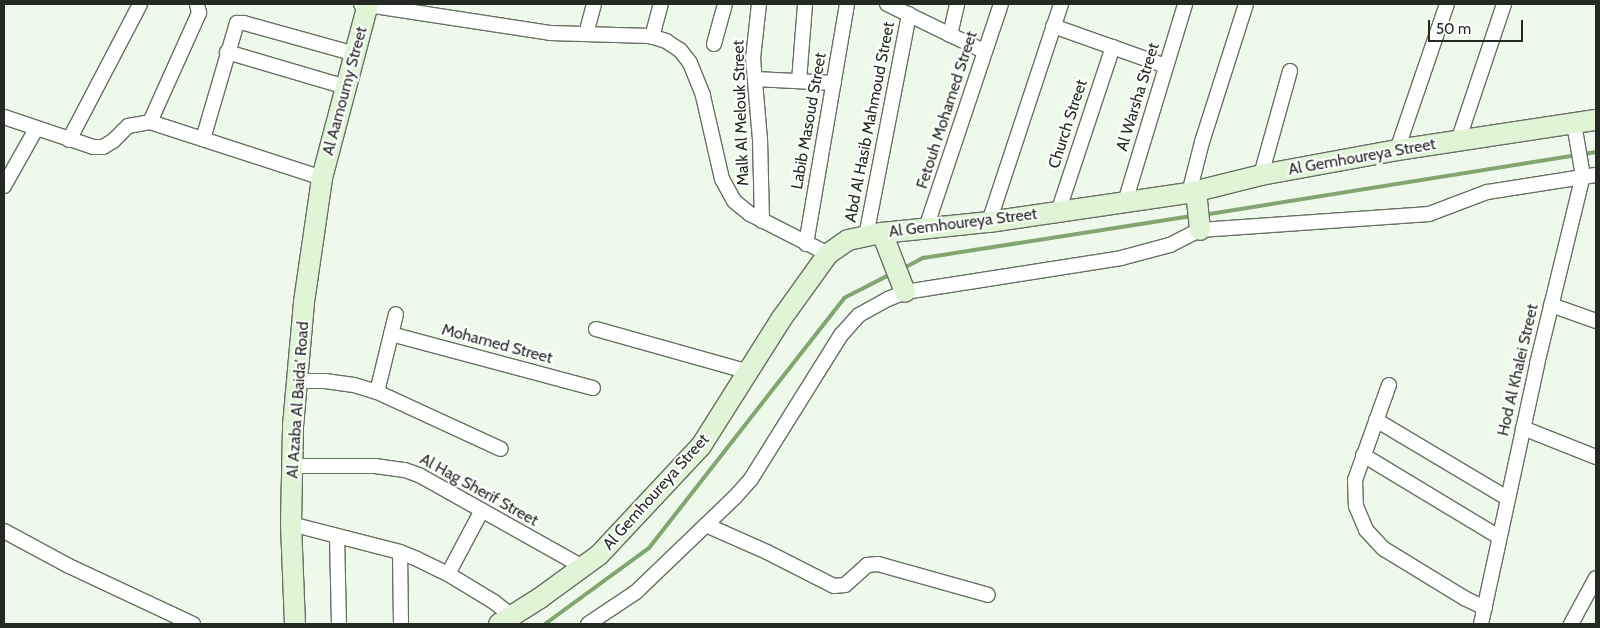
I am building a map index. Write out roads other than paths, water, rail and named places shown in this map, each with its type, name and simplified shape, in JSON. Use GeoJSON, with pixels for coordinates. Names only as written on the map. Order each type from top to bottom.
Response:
{"type":"FeatureCollection","features":[{"type":"Feature","properties":{"kind":"street"},"geometry":{"type":"LineString","coordinates":[[69,140],[140,4]]}},
{"type":"Feature","properties":{"kind":"street"},"geometry":{"type":"LineString","coordinates":[[150,122],[199,13],[197,4]]}},
{"type":"Feature","properties":{"kind":"street"},"geometry":{"type":"LineString","coordinates":[[365,4],[550,33],[652,37],[666,41],[680,50],[690,63],[703,96],[722,179],[734,201],[762,221],[828,254]]}},
{"type":"Feature","properties":{"kind":"street","name":"Al Aamoumy Street"},"geometry":{"type":"LineString","coordinates":[[322,178],[355,54],[365,4]]}},
{"type":"Feature","properties":{"kind":"street"},"geometry":{"type":"LineString","coordinates":[[586,34],[594,4]]}},
{"type":"Feature","properties":{"kind":"street"},"geometry":{"type":"LineString","coordinates":[[652,37],[660,4]]}},
{"type":"Feature","properties":{"kind":"street"},"geometry":{"type":"LineString","coordinates":[[714,44],[725,4]]}},
{"type":"Feature","properties":{"kind":"street","name":"Malk Al Melouk Street"},"geometry":{"type":"LineString","coordinates":[[758,4],[753,45],[760,139],[762,221]]}},
{"type":"Feature","properties":{"kind":"street"},"geometry":{"type":"LineString","coordinates":[[799,81],[805,4]]}},
{"type":"Feature","properties":{"kind":"street","name":"Labib Masoud Street"},"geometry":{"type":"LineString","coordinates":[[806,244],[847,4]]}},
{"type":"Feature","properties":{"kind":"street"},"geometry":{"type":"LineString","coordinates":[[887,4],[984,51]]}},
{"type":"Feature","properties":{"kind":"street"},"geometry":{"type":"LineString","coordinates":[[950,35],[957,4]]}},
{"type":"Feature","properties":{"kind":"street","name":"Fetouh Mohamed Street"},"geometry":{"type":"LineString","coordinates":[[926,228],[1001,4]]}},
{"type":"Feature","properties":{"kind":"street"},"geometry":{"type":"LineString","coordinates":[[989,222],[1061,4]]}},
{"type":"Feature","properties":{"kind":"street","name":"Al Warsha Street"},"geometry":{"type":"LineString","coordinates":[[1125,202],[1186,4]]}},
{"type":"Feature","properties":{"kind":"street"},"geometry":{"type":"LineString","coordinates":[[1200,226],[1194,195],[1202,142],[1246,4]]}},
{"type":"Feature","properties":{"kind":"street"},"geometry":{"type":"LineString","coordinates":[[1398,150],[1446,4]]}},
{"type":"Feature","properties":{"kind":"street"},"geometry":{"type":"LineString","coordinates":[[1458,141],[1504,4]]}},
{"type":"Feature","properties":{"kind":"street","name":"Abd Al Hasib Mahmoud Street"},"geometry":{"type":"LineString","coordinates":[[879,239],[909,14]]}},
{"type":"Feature","properties":{"kind":"street"},"geometry":{"type":"LineString","coordinates":[[203,139],[234,27],[242,22],[355,54]]}},
{"type":"Feature","properties":{"kind":"street"},"geometry":{"type":"LineString","coordinates":[[1053,26],[1166,66]]}},
{"type":"Feature","properties":{"kind":"street","name":"Church Street"},"geometry":{"type":"LineString","coordinates":[[1058,212],[1113,47]]}},
{"type":"Feature","properties":{"kind":"street"},"geometry":{"type":"LineString","coordinates":[[228,52],[346,87]]}},
{"type":"Feature","properties":{"kind":"street"},"geometry":{"type":"LineString","coordinates":[[1261,175],[1290,71]]}},
{"type":"Feature","properties":{"kind":"street"},"geometry":{"type":"LineString","coordinates":[[755,79],[834,83]]}},
{"type":"Feature","properties":{"kind":"street"},"geometry":{"type":"LineString","coordinates":[[4,117],[93,147],[103,147],[128,126],[150,122],[322,178]]}},
{"type":"Feature","properties":{"kind":"street","name":"Al Gemhoureya Street"},"geometry":{"type":"LineString","coordinates":[[506,620],[583,567],[608,546],[701,446],[782,318],[828,254],[848,240],[879,239],[926,228],[989,222],[1125,202],[1194,195],[1261,175],[1398,150],[1458,141],[1575,133],[1596,120]]}},
{"type":"Feature","properties":{"kind":"street"},"geometry":{"type":"LineString","coordinates":[[4,186],[36,129]]}},
{"type":"Feature","properties":{"kind":"street","name":"Hod Al Khalei Street"},"geometry":{"type":"LineString","coordinates":[[1481,624],[1507,498],[1551,305],[1587,172],[1575,133]]}},
{"type":"Feature","properties":{"kind":"street"},"geometry":{"type":"LineString","coordinates":[[588,624],[636,592],[751,479],[841,335],[859,315],[888,299],[903,286],[1121,258],[1170,245],[1200,226],[1429,214],[1487,192],[1587,172]]}},
{"type":"Feature","properties":{"kind":"street","name":"Al Azaba Al Baida' Road"},"geometry":{"type":"LineString","coordinates":[[295,624],[291,524],[296,381],[304,302],[322,178]]}},
{"type":"Feature","properties":{"kind":"street"},"geometry":{"type":"LineString","coordinates":[[879,239],[903,286]]}},
{"type":"Feature","properties":{"kind":"street"},"geometry":{"type":"LineString","coordinates":[[1551,305],[1596,321]]}},
{"type":"Feature","properties":{"kind":"street"},"geometry":{"type":"LineString","coordinates":[[377,392],[396,314]]}},
{"type":"Feature","properties":{"kind":"street"},"geometry":{"type":"LineString","coordinates":[[596,329],[749,372]]}},
{"type":"Feature","properties":{"kind":"street","name":"Mohamed Street"},"geometry":{"type":"LineString","coordinates":[[391,334],[594,388]]}},
{"type":"Feature","properties":{"kind":"street"},"geometry":{"type":"LineString","coordinates":[[296,381],[325,381],[354,385],[377,392],[501,449]]}},
{"type":"Feature","properties":{"kind":"street"},"geometry":{"type":"LineString","coordinates":[[1389,385],[1355,480],[1356,506],[1366,530],[1384,549],[1485,608]]}},
{"type":"Feature","properties":{"kind":"street"},"geometry":{"type":"LineString","coordinates":[[1376,420],[1507,498]]}},
{"type":"Feature","properties":{"kind":"street"},"geometry":{"type":"LineString","coordinates":[[1523,428],[1596,457]]}},
{"type":"Feature","properties":{"kind":"street"},"geometry":{"type":"LineString","coordinates":[[1363,455],[1499,537]]}},
{"type":"Feature","properties":{"kind":"street","name":"Al Hag Sherif Street"},"geometry":{"type":"LineString","coordinates":[[293,466],[375,466],[405,470],[419,475],[583,567]]}},
{"type":"Feature","properties":{"kind":"street"},"geometry":{"type":"LineString","coordinates":[[448,574],[482,510]]}},
{"type":"Feature","properties":{"kind":"street"},"geometry":{"type":"LineString","coordinates":[[291,524],[400,552],[448,574],[494,602],[506,620]]}},
{"type":"Feature","properties":{"kind":"street"},"geometry":{"type":"LineString","coordinates":[[706,524],[768,552],[834,586],[845,585],[867,565],[878,564],[988,595]]}},
{"type":"Feature","properties":{"kind":"street"},"geometry":{"type":"LineString","coordinates":[[4,531],[69,566],[193,624]]}},
{"type":"Feature","properties":{"kind":"street"},"geometry":{"type":"LineString","coordinates":[[337,536],[339,624]]}},
{"type":"Feature","properties":{"kind":"street"},"geometry":{"type":"LineString","coordinates":[[400,552],[401,624]]}},
{"type":"Feature","properties":{"kind":"street"},"geometry":{"type":"LineString","coordinates":[[1572,624],[1596,578]]}},
{"type":"Feature","properties":{"kind":"waterway"},"geometry":{"type":"LineString","coordinates":[[1203,215],[1596,152]]}},
{"type":"Feature","properties":{"kind":"waterway"},"geometry":{"type":"LineString","coordinates":[[902,269],[923,258],[1192,216]]}},
{"type":"Feature","properties":{"kind":"waterway"},"geometry":{"type":"LineString","coordinates":[[545,624],[649,548],[844,298],[891,274]]}}]}
